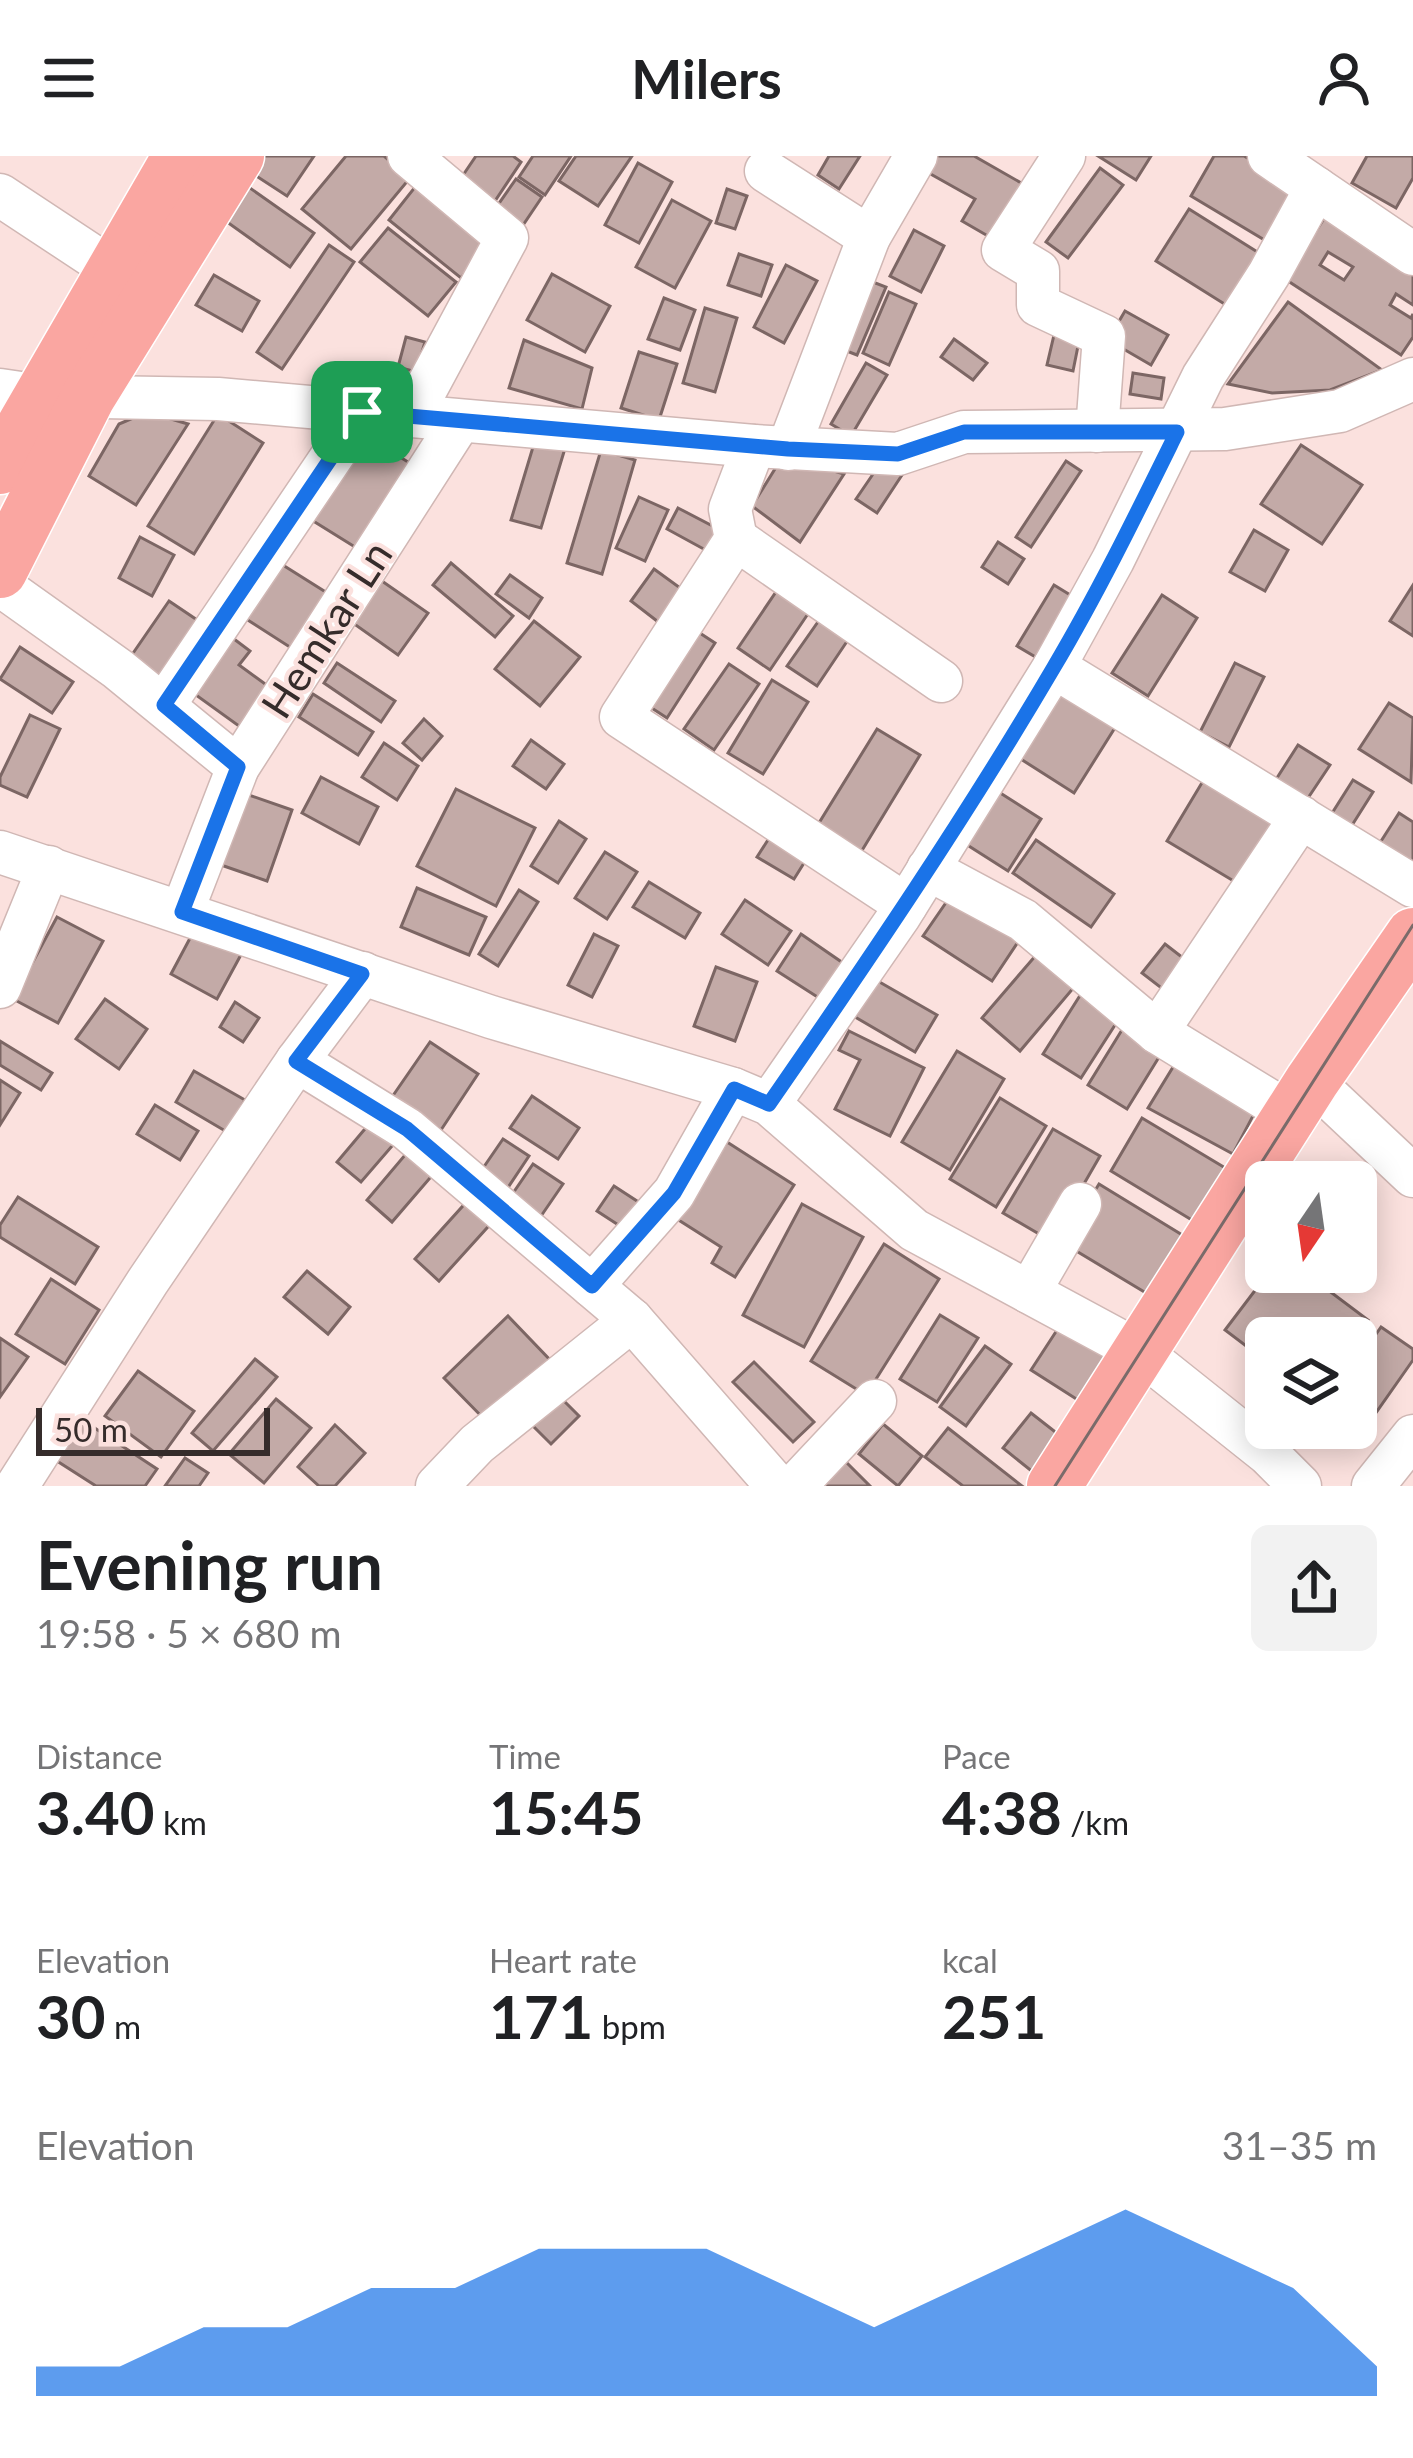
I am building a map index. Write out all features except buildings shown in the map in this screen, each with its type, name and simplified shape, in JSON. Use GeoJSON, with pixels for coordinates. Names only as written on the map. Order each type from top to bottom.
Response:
{"type":"FeatureCollection","features":[{"type":"Feature","properties":{"kind":"main road"},"geometry":{"type":"LineString","coordinates":[[0,467],[180,156]]}},
{"type":"Feature","properties":{"kind":"main road"},"geometry":{"type":"LineString","coordinates":[[0,571],[43,394],[237,156]]}},
{"type":"Feature","properties":{"kind":"main road"},"geometry":{"type":"LineString","coordinates":[[1054,1486],[1301,1098],[1413,935]]}},
{"type":"Feature","properties":{"kind":"street"},"geometry":{"type":"LineString","coordinates":[[409,156],[507,238],[413,413]]}},
{"type":"Feature","properties":{"kind":"street"},"geometry":{"type":"LineString","coordinates":[[916,156],[869,237],[771,447],[730,509],[736,539],[941,681]]}},
{"type":"Feature","properties":{"kind":"street"},"geometry":{"type":"LineString","coordinates":[[1064,156],[1004,250],[1038,271],[1038,305],[1104,336],[1097,430]]}},
{"type":"Feature","properties":{"kind":"street"},"geometry":{"type":"LineString","coordinates":[[1269,156],[1413,254]]}},
{"type":"Feature","properties":{"kind":"street"},"geometry":{"type":"LineString","coordinates":[[766,171],[869,237]]}},
{"type":"Feature","properties":{"kind":"street"},"geometry":{"type":"LineString","coordinates":[[592,1286],[674,1193],[906,905],[1054,668],[1114,560],[1203,377],[1269,274],[1316,188]]}},
{"type":"Feature","properties":{"kind":"street"},"geometry":{"type":"LineString","coordinates":[[0,195],[112,269]]}},
{"type":"Feature","properties":{"kind":"street"},"geometry":{"type":"LineString","coordinates":[[43,394],[218,399],[898,454],[964,432],[1226,429],[1340,411],[1413,379]]}},
{"type":"Feature","properties":{"kind":"street"},"geometry":{"type":"LineString","coordinates":[[164,705],[362,412]]}},
{"type":"Feature","properties":{"kind":"street","name":"Hemkar Ln"},"geometry":{"type":"LineString","coordinates":[[182,912],[238,767],[460,421]]}},
{"type":"Feature","properties":{"kind":"street"},"geometry":{"type":"LineString","coordinates":[[736,539],[621,717],[906,905]]}},
{"type":"Feature","properties":{"kind":"street"},"geometry":{"type":"LineString","coordinates":[[0,585],[164,705],[238,767]]}},
{"type":"Feature","properties":{"kind":"street"},"geometry":{"type":"LineString","coordinates":[[1054,668],[1413,886]]}},
{"type":"Feature","properties":{"kind":"street"},"geometry":{"type":"LineString","coordinates":[[1157,1032],[1301,817]]}},
{"type":"Feature","properties":{"kind":"street"},"geometry":{"type":"LineString","coordinates":[[0,852],[491,1017],[751,1097],[914,1230],[1140,1352],[1268,1454],[1300,1486]]}},
{"type":"Feature","properties":{"kind":"street"},"geometry":{"type":"LineString","coordinates":[[0,987],[49,867]]}},
{"type":"Feature","properties":{"kind":"street"},"geometry":{"type":"LineString","coordinates":[[928,869],[1023,920],[1157,1032],[1301,1098],[1413,1176]]}},
{"type":"Feature","properties":{"kind":"street"},"geometry":{"type":"LineString","coordinates":[[17,1486],[296,1061],[362,974]]}},
{"type":"Feature","properties":{"kind":"street"},"geometry":{"type":"LineString","coordinates":[[296,1061],[407,1129],[632,1320],[776,1486]]}},
{"type":"Feature","properties":{"kind":"street"},"geometry":{"type":"LineString","coordinates":[[1029,1292],[1080,1204]]}},
{"type":"Feature","properties":{"kind":"street"},"geometry":{"type":"LineString","coordinates":[[437,1486],[477,1444],[632,1320]]}},
{"type":"Feature","properties":{"kind":"street"},"geometry":{"type":"LineString","coordinates":[[795,1486],[875,1401]]}},
{"type":"Feature","properties":{"kind":"street"},"geometry":{"type":"LineString","coordinates":[[1373,1486],[1413,1436]]}},
{"type":"Feature","properties":{"kind":"tram line"},"geometry":{"type":"LineString","coordinates":[[1055,1486],[1413,925]]}},
{"type":"Feature","properties":{"kind":"route"},"geometry":{"type":"LineString","coordinates":[[362,412],[788,449],[898,454],[964,432],[1177,432],[1054,668],[900,915],[769,1104],[734,1089],[674,1193],[592,1286],[407,1129],[296,1061],[362,974],[182,912],[238,767],[164,705],[362,412]]}}]}
